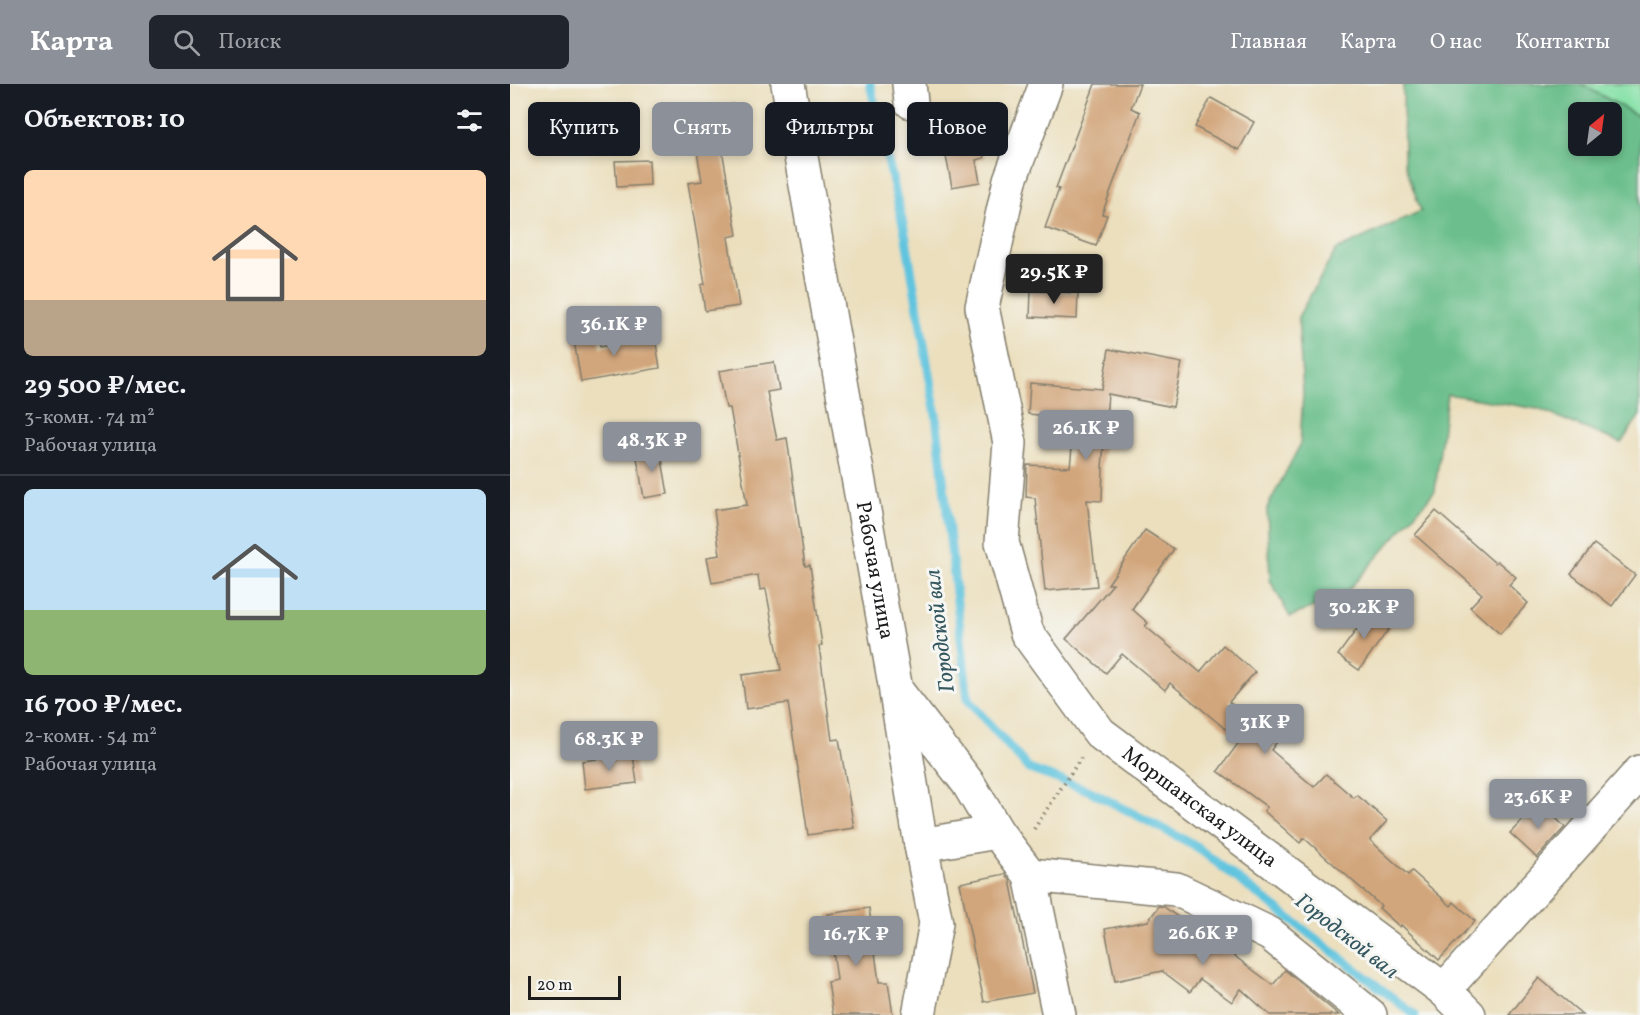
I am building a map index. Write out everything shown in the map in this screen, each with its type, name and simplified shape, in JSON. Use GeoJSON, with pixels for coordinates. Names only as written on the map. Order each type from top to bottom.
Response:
{"type":"FeatureCollection","features":[{"type":"Feature","properties":{"kind":"street","name":"Рабочая улица"},"geometry":{"type":"LineString","coordinates":[[788,84],[896,690],[968,783],[997,832],[1030,875],[1059,1015]]}},
{"type":"Feature","properties":{"kind":"street","name":"Моршанская улица"},"geometry":{"type":"LineString","coordinates":[[1046,84],[1011,180],[982,307],[1010,443],[1002,542],[1027,633],[1100,733],[1444,990],[1469,1015]]}},
{"type":"Feature","properties":{"kind":"street"},"geometry":{"type":"LineString","coordinates":[[896,690],[936,923],[918,1015]]}},
{"type":"Feature","properties":{"kind":"street"},"geometry":{"type":"LineString","coordinates":[[1444,990],[1640,772]]}},
{"type":"Feature","properties":{"kind":"street"},"geometry":{"type":"LineString","coordinates":[[921,845],[997,832]]}},
{"type":"Feature","properties":{"kind":"street"},"geometry":{"type":"LineString","coordinates":[[1030,875],[1176,889],[1270,934],[1370,1015]]}},
{"type":"Feature","properties":{"kind":"path"},"geometry":{"type":"LineString","coordinates":[[1047,810],[1075,766]]}},
{"type":"Feature","properties":{"kind":"green space"},"geometry":{"type":"Polygon","coordinates":[[[1403,84],[1581,84],[1613,102],[1568,102],[1568,156],[1622,156],[1622,107],[1640,117],[1640,415],[1621,443],[1538,409],[1447,394],[1435,491],[1346,593],[1290,617],[1270,580],[1267,508],[1300,445],[1303,392],[1298,317],[1336,250],[1421,211],[1404,163],[1403,84]]]}},
{"type":"Feature","properties":{"kind":"green space"},"geometry":{"type":"Polygon","coordinates":[[[1581,84],[1640,84],[1640,117],[1622,107],[1622,102],[1613,102],[1581,84]]]}},
{"type":"Feature","properties":{"kind":"building"},"geometry":{"type":"Polygon","coordinates":[[[1095,84],[1140,84],[1131,108],[1140,112],[1102,214],[1107,215],[1096,246],[1045,228],[1059,189],[1056,188],[1095,84]]]}},
{"type":"Feature","properties":{"kind":"building"},"geometry":{"type":"Polygon","coordinates":[[[1211,98],[1254,122],[1239,150],[1195,127],[1211,98]]]}},
{"type":"Feature","properties":{"kind":"building"},"geometry":{"type":"Polygon","coordinates":[[[698,156],[723,156],[737,235],[728,237],[739,306],[705,311],[701,285],[705,284],[688,183],[702,181],[698,156]]]}},
{"type":"Feature","properties":{"kind":"building"},"geometry":{"type":"Polygon","coordinates":[[[946,156],[984,156],[984,158],[976,160],[980,182],[952,187],[946,156]]]}},
{"type":"Feature","properties":{"kind":"building"},"geometry":{"type":"Polygon","coordinates":[[[649,160],[650,185],[617,187],[615,161],[649,160]]]}},
{"type":"Feature","properties":{"kind":"building"},"geometry":{"type":"Polygon","coordinates":[[[1031,291],[1078,293],[1077,319],[1030,317],[1031,291]]]}},
{"type":"Feature","properties":{"kind":"building"},"geometry":{"type":"Polygon","coordinates":[[[597,331],[600,347],[655,337],[660,368],[581,382],[573,335],[597,331]]]}},
{"type":"Feature","properties":{"kind":"building"},"geometry":{"type":"Polygon","coordinates":[[[1109,349],[1182,363],[1173,407],[1108,394],[1102,468],[1102,501],[1087,500],[1097,586],[1045,591],[1035,498],[1026,497],[1027,465],[1070,467],[1075,418],[1028,414],[1030,383],[1102,389],[1109,349]]]}},
{"type":"Feature","properties":{"kind":"building"},"geometry":{"type":"Polygon","coordinates":[[[774,362],[779,390],[767,392],[777,440],[787,438],[805,566],[810,565],[822,645],[819,646],[832,740],[839,739],[854,828],[808,835],[788,703],[746,709],[742,675],[781,670],[766,589],[760,590],[758,575],[712,583],[707,557],[720,555],[714,510],[747,505],[730,408],[726,408],[719,371],[774,362]]]}},
{"type":"Feature","properties":{"kind":"building"},"geometry":{"type":"Polygon","coordinates":[[[660,448],[668,494],[644,498],[636,452],[660,448]]]}},
{"type":"Feature","properties":{"kind":"building"},"geometry":{"type":"Polygon","coordinates":[[[1436,511],[1495,563],[1497,561],[1516,577],[1509,585],[1528,603],[1500,634],[1470,607],[1482,594],[1415,535],[1436,511]]]}},
{"type":"Feature","properties":{"kind":"building"},"geometry":{"type":"Polygon","coordinates":[[[1145,530],[1174,549],[1132,609],[1148,623],[1145,626],[1200,672],[1223,645],[1255,672],[1229,702],[1279,739],[1271,750],[1314,787],[1326,774],[1354,798],[1357,795],[1387,821],[1370,840],[1408,875],[1412,871],[1451,906],[1454,902],[1475,921],[1439,960],[1304,838],[1300,843],[1264,811],[1267,807],[1218,771],[1240,741],[1170,683],[1165,690],[1122,654],[1106,673],[1066,639],[1113,584],[1108,584],[1145,530]]]}},
{"type":"Feature","properties":{"kind":"building"},"geometry":{"type":"Polygon","coordinates":[[[1594,544],[1635,575],[1612,606],[1571,574],[1594,544]]]}},
{"type":"Feature","properties":{"kind":"building"},"geometry":{"type":"Polygon","coordinates":[[[1370,611],[1391,626],[1359,670],[1338,655],[1370,611]]]}},
{"type":"Feature","properties":{"kind":"building"},"geometry":{"type":"Polygon","coordinates":[[[633,755],[637,783],[585,789],[582,761],[633,755]]]}},
{"type":"Feature","properties":{"kind":"building"},"geometry":{"type":"Polygon","coordinates":[[[1540,803],[1565,827],[1537,858],[1510,833],[1540,803]]]}},
{"type":"Feature","properties":{"kind":"building"},"geometry":{"type":"Polygon","coordinates":[[[1005,874],[1010,880],[1033,993],[984,1002],[960,883],[1005,874]]]}},
{"type":"Feature","properties":{"kind":"building"},"geometry":{"type":"Polygon","coordinates":[[[1159,906],[1164,907],[1187,924],[1183,929],[1207,947],[1213,940],[1273,985],[1285,970],[1339,1015],[1270,1015],[1241,989],[1232,1002],[1200,979],[1190,992],[1162,971],[1115,981],[1105,929],[1148,921],[1159,906]]]}},
{"type":"Feature","properties":{"kind":"building"},"geometry":{"type":"Polygon","coordinates":[[[869,908],[879,982],[888,982],[893,1015],[833,1015],[828,982],[837,980],[828,914],[869,908]]]}},
{"type":"Feature","properties":{"kind":"building"},"geometry":{"type":"Polygon","coordinates":[[[1539,978],[1583,1015],[1509,1015],[1539,978]]]}},
{"type":"Feature","properties":{"kind":"waterway","name":"Городской вал"},"geometry":{"type":"LineString","coordinates":[[870,84],[905,233],[936,415],[968,700],[1029,769],[1088,790],[1194,845],[1415,1015]]}}]}
